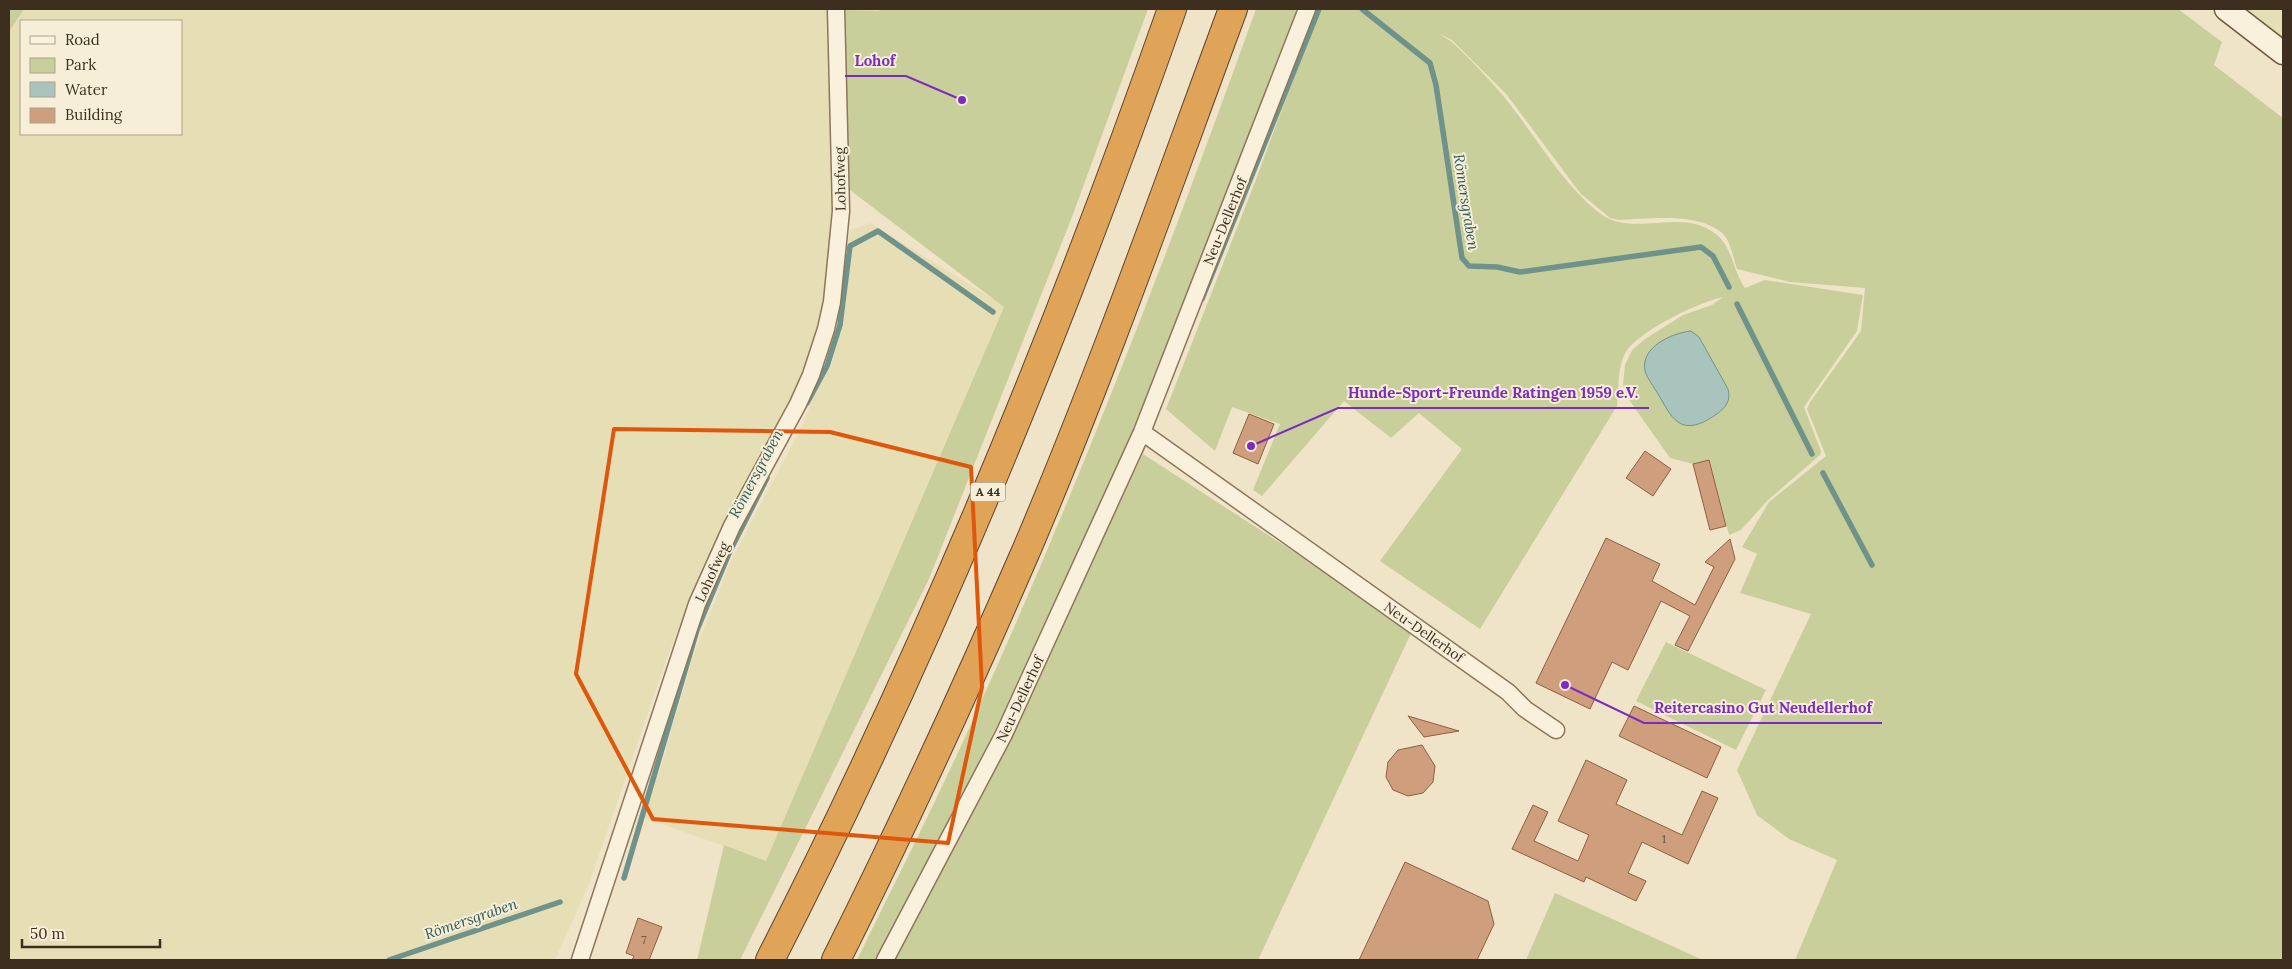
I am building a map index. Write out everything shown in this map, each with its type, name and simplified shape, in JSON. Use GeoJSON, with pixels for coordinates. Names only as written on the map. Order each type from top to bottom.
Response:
{"type":"FeatureCollection","features":[{"type":"Feature","properties":{"kind":"highway","name":"A 44"},"geometry":{"type":"LineString","coordinates":[[770,960],[864,772],[921,649],[973,527],[1035,378],[1172,9]]}},
{"type":"Feature","properties":{"kind":"highway"},"geometry":{"type":"LineString","coordinates":[[836,960],[945,733],[1026,550],[1118,323],[1233,9]]}},
{"type":"Feature","properties":{"kind":"street","name":"Lohofweg"},"geometry":{"type":"LineString","coordinates":[[580,960],[697,604],[732,526],[798,404],[814,368],[826,329],[832,302],[841,210],[836,9]]}},
{"type":"Feature","properties":{"kind":"street","name":"Neu-Dellerhof"},"geometry":{"type":"LineString","coordinates":[[885,960],[1004,734],[1142,432],[1307,9]]}},
{"type":"Feature","properties":{"kind":"street"},"geometry":{"type":"LineString","coordinates":[[2226,9],[2283,53]]}},
{"type":"Feature","properties":{"kind":"street","name":"Neu-Dellerhof"},"geometry":{"type":"LineString","coordinates":[[1142,432],[1508,692],[1525,709],[1556,730]]}},
{"type":"Feature","properties":{"kind":"highlighted area"},"geometry":{"type":"Polygon","coordinates":[[[614,429],[830,432],[971,467],[982,687],[948,843],[653,819],[576,674],[614,429]]]}},
{"type":"Feature","properties":{"kind":"shaded area"},"geometry":{"type":"Polygon","coordinates":[[[24,9],[831,9],[833,223],[821,317],[809,362],[706,560],[668,655],[589,884],[555,960],[9,960],[9,32],[24,9]]]}},
{"type":"Feature","properties":{"kind":"shaded area"},"geometry":{"type":"Polygon","coordinates":[[[840,9],[1112,9],[1004,307],[766,861],[639,816],[659,773],[693,656],[730,563],[804,422],[836,336],[850,230],[870,223],[998,302],[850,190],[840,9]]]}},
{"type":"Feature","properties":{"kind":"shaded area"},"geometry":{"type":"Polygon","coordinates":[[[2241,9],[2283,9],[2283,40],[2241,9]]]}},
{"type":"Feature","properties":{"kind":"green space"},"geometry":{"type":"Polygon","coordinates":[[[9,9],[24,9],[9,32],[9,9]]]}},
{"type":"Feature","properties":{"kind":"green space"},"geometry":{"type":"Polygon","coordinates":[[[879,9],[1148,9],[1072,217],[929,579],[740,960],[697,960],[724,845],[766,861],[1004,307],[850,190],[841,10],[879,11],[879,9]]]}},
{"type":"Feature","properties":{"kind":"green space"},"geometry":{"type":"Polygon","coordinates":[[[1256,9],[1299,9],[1136,428],[997,726],[879,960],[857,960],[962,744],[1052,539],[1123,364],[1191,187],[1256,9]]]}},
{"type":"Feature","properties":{"kind":"green space"},"geometry":{"type":"Polygon","coordinates":[[[1319,9],[2178,9],[2222,42],[2214,65],[2283,118],[2283,960],[1795,960],[1837,860],[1789,839],[1757,815],[1737,770],[1811,614],[1740,593],[1757,554],[1742,547],[1769,502],[1826,456],[1807,409],[1810,402],[1861,331],[1865,288],[1790,282],[1737,269],[1730,245],[1725,236],[1712,226],[1700,222],[1672,218],[1619,220],[1610,218],[1580,193],[1507,95],[1452,40],[1438,33],[1450,40],[1493,84],[1560,172],[1584,200],[1598,212],[1611,220],[1626,223],[1673,222],[1703,227],[1722,240],[1730,253],[1745,288],[1765,280],[1863,295],[1857,331],[1804,407],[1821,451],[1820,455],[1767,501],[1741,530],[1729,535],[1709,460],[1693,464],[1670,458],[1627,397],[1623,384],[1625,365],[1632,350],[1645,339],[1683,315],[1712,305],[1723,297],[1670,318],[1643,335],[1626,352],[1623,358],[1617,406],[1480,629],[1380,561],[1462,449],[1419,413],[1391,438],[1344,401],[1262,496],[1253,490],[1280,424],[1232,407],[1215,451],[1166,409],[1255,182],[1319,9]],[[1699,337],[1702,423],[1722,410],[1728,401],[1728,389],[1699,337]]]}},
{"type":"Feature","properties":{"kind":"green space"},"geometry":{"type":"Polygon","coordinates":[[[1143,454],[1413,629],[1258,960],[893,960],[1007,739],[1143,454]]]}},
{"type":"Feature","properties":{"kind":"green space"},"geometry":{"type":"Polygon","coordinates":[[[1666,642],[1766,690],[1736,750],[1636,701],[1666,642]]]}},
{"type":"Feature","properties":{"kind":"green space"},"geometry":{"type":"Polygon","coordinates":[[[1555,893],[1703,960],[1526,960],[1555,893]]]}},
{"type":"Feature","properties":{"kind":"water"},"geometry":{"type":"Polygon","coordinates":[[[1691,331],[1699,337],[1728,389],[1729,397],[1725,406],[1717,414],[1703,422],[1688,426],[1675,420],[1669,413],[1647,377],[1645,362],[1652,348],[1659,343],[1683,332],[1691,331]]]}},
{"type":"Feature","properties":{"kind":"building"},"geometry":{"type":"Polygon","coordinates":[[[1249,414],[1274,424],[1258,464],[1233,453],[1249,414]]]}},
{"type":"Feature","properties":{"kind":"building"},"geometry":{"type":"Polygon","coordinates":[[[1645,451],[1671,469],[1653,496],[1626,478],[1645,451]]]}},
{"type":"Feature","properties":{"kind":"building"},"geometry":{"type":"Polygon","coordinates":[[[1709,460],[1726,526],[1710,530],[1693,464],[1709,460]]]}},
{"type":"Feature","properties":{"kind":"building"},"geometry":{"type":"Polygon","coordinates":[[[1606,538],[1660,564],[1652,581],[1695,605],[1714,567],[1705,562],[1730,539],[1735,559],[1688,651],[1675,645],[1690,616],[1661,601],[1628,670],[1612,662],[1590,709],[1536,683],[1606,538]]]}},
{"type":"Feature","properties":{"kind":"building"},"geometry":{"type":"Polygon","coordinates":[[[1634,706],[1721,747],[1707,778],[1619,736],[1634,706]]]}},
{"type":"Feature","properties":{"kind":"building"},"geometry":{"type":"Polygon","coordinates":[[[1408,716],[1459,731],[1424,737],[1408,716]]]}},
{"type":"Feature","properties":{"kind":"building"},"geometry":{"type":"Polygon","coordinates":[[[1422,745],[1435,766],[1433,782],[1423,793],[1408,796],[1393,790],[1386,777],[1388,762],[1398,750],[1422,745]]]}},
{"type":"Feature","properties":{"kind":"building"},"geometry":{"type":"Polygon","coordinates":[[[1586,760],[1627,780],[1616,804],[1682,835],[1702,791],[1718,798],[1688,864],[1642,842],[1628,873],[1646,881],[1636,901],[1586,877],[1584,882],[1512,849],[1533,805],[1548,812],[1534,841],[1578,861],[1589,835],[1558,821],[1586,760]]]}},
{"type":"Feature","properties":{"kind":"building"},"geometry":{"type":"Polygon","coordinates":[[[1405,862],[1488,901],[1494,924],[1477,960],[1359,960],[1405,862]]]}},
{"type":"Feature","properties":{"kind":"building"},"geometry":{"type":"Polygon","coordinates":[[[638,918],[662,927],[649,960],[632,960],[634,956],[626,953],[638,918]]]}},
{"type":"Feature","properties":{"kind":"waterway","name":"Römersgraben"},"geometry":{"type":"LineString","coordinates":[[1202,299],[1319,9]]}},
{"type":"Feature","properties":{"kind":"waterway","name":"Römersgraben"},"geometry":{"type":"LineString","coordinates":[[1362,9],[1430,63],[1436,85],[1462,258],[1469,266],[1497,267],[1520,272],[1701,247],[1713,256],[1729,287]]}},
{"type":"Feature","properties":{"kind":"waterway","name":"Römersgraben"},"geometry":{"type":"LineString","coordinates":[[807,403],[827,366],[840,325],[850,246],[878,231],[993,312]]}},
{"type":"Feature","properties":{"kind":"waterway","name":"Römersgraben"},"geometry":{"type":"LineString","coordinates":[[1737,304],[1812,454]]}},
{"type":"Feature","properties":{"kind":"waterway","name":"Römersgraben"},"geometry":{"type":"LineString","coordinates":[[1823,473],[1872,565]]}},
{"type":"Feature","properties":{"kind":"waterway","name":"Römersgraben"},"geometry":{"type":"LineString","coordinates":[[624,878],[697,630],[730,551],[767,478]]}},
{"type":"Feature","properties":{"kind":"waterway","name":"Römersgraben"},"geometry":{"type":"LineString","coordinates":[[389,960],[560,902]]}},
{"type":"Feature","properties":{"kind":"place","name":"Lohof"},"geometry":{"type":"Point","coordinates":[962,100]}},
{"type":"Feature","properties":{"kind":"place","name":"Hunde-Sport-Freunde Ratingen 1959 e.V."},"geometry":{"type":"Point","coordinates":[1251,446]}},
{"type":"Feature","properties":{"kind":"place","name":"Reitercasino Gut Neudellerhof"},"geometry":{"type":"Point","coordinates":[1565,685]}}]}
